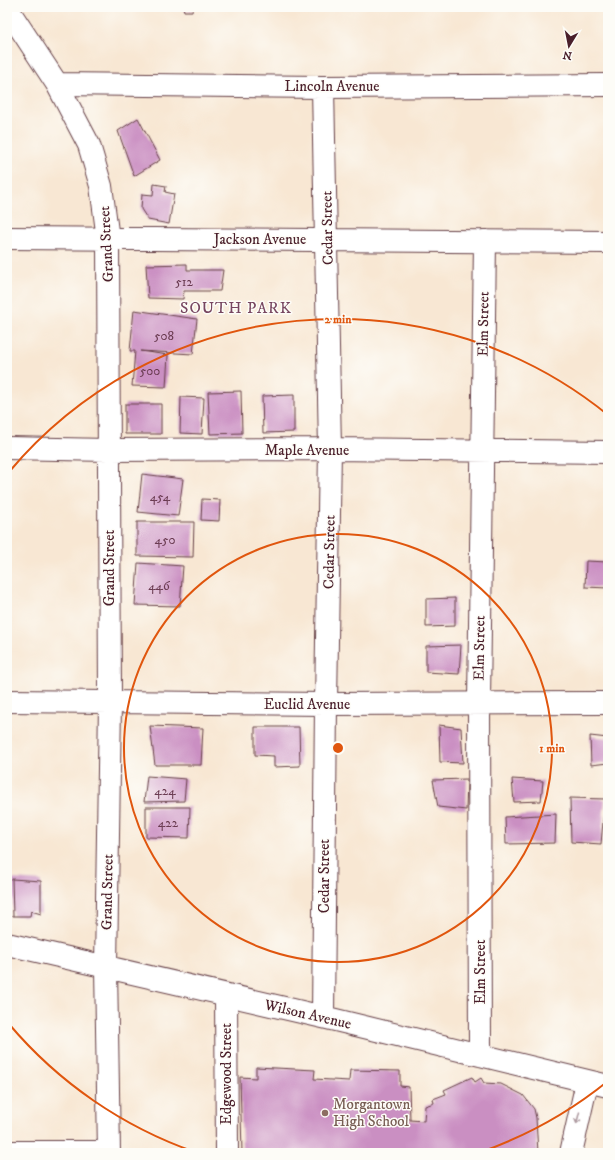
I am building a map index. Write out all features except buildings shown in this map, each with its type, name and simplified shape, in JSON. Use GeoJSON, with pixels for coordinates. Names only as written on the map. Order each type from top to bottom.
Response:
{"type":"FeatureCollection","features":[{"type":"Feature","properties":{"kind":"street","name":"Grand Street"},"geometry":{"type":"LineString","coordinates":[[7,8],[57,84],[89,145],[102,186],[108,239],[110,703],[106,967],[109,1153]]}},
{"type":"Feature","properties":{"kind":"street","name":"Lincoln Avenue"},"geometry":{"type":"LineString","coordinates":[[57,84],[323,87],[608,85]]}},
{"type":"Feature","properties":{"kind":"street","name":"Cedar Street"},"geometry":{"type":"LineString","coordinates":[[323,87],[328,239],[330,449],[323,1017]]}},
{"type":"Feature","properties":{"kind":"street","name":"Jackson Avenue"},"geometry":{"type":"LineString","coordinates":[[7,238],[608,242]]}},
{"type":"Feature","properties":{"kind":"street","name":"Elm Street"},"geometry":{"type":"LineString","coordinates":[[480,1055],[479,702],[484,241]]}},
{"type":"Feature","properties":{"kind":"street","name":"Maple Avenue"},"geometry":{"type":"LineString","coordinates":[[7,448],[108,450],[330,449],[608,452]]}},
{"type":"Feature","properties":{"kind":"street","name":"Euclid Avenue"},"geometry":{"type":"LineString","coordinates":[[7,700],[110,703],[608,703]]}},
{"type":"Feature","properties":{"kind":"street","name":"Wilson Avenue"},"geometry":{"type":"LineString","coordinates":[[7,944],[323,1017],[608,1086]]}},
{"type":"Feature","properties":{"kind":"street","name":"Edgewood Street"},"geometry":{"type":"LineString","coordinates":[[226,995],[227,1153]]}},
{"type":"Feature","properties":{"kind":"street"},"geometry":{"type":"LineString","coordinates":[[571,1153],[587,1082]]}},
{"type":"Feature","properties":{"kind":"street"},"geometry":{"type":"LineString","coordinates":[[7,1152],[109,1153]]}},
{"type":"Feature","properties":{"kind":"place","name":"Morgantown High School"},"geometry":{"type":"Point","coordinates":[325,1113]}},
{"type":"Feature","properties":{"kind":"district","name":"SOUTH PARK"},"geometry":{"type":"Point","coordinates":[236,307]}}]}
